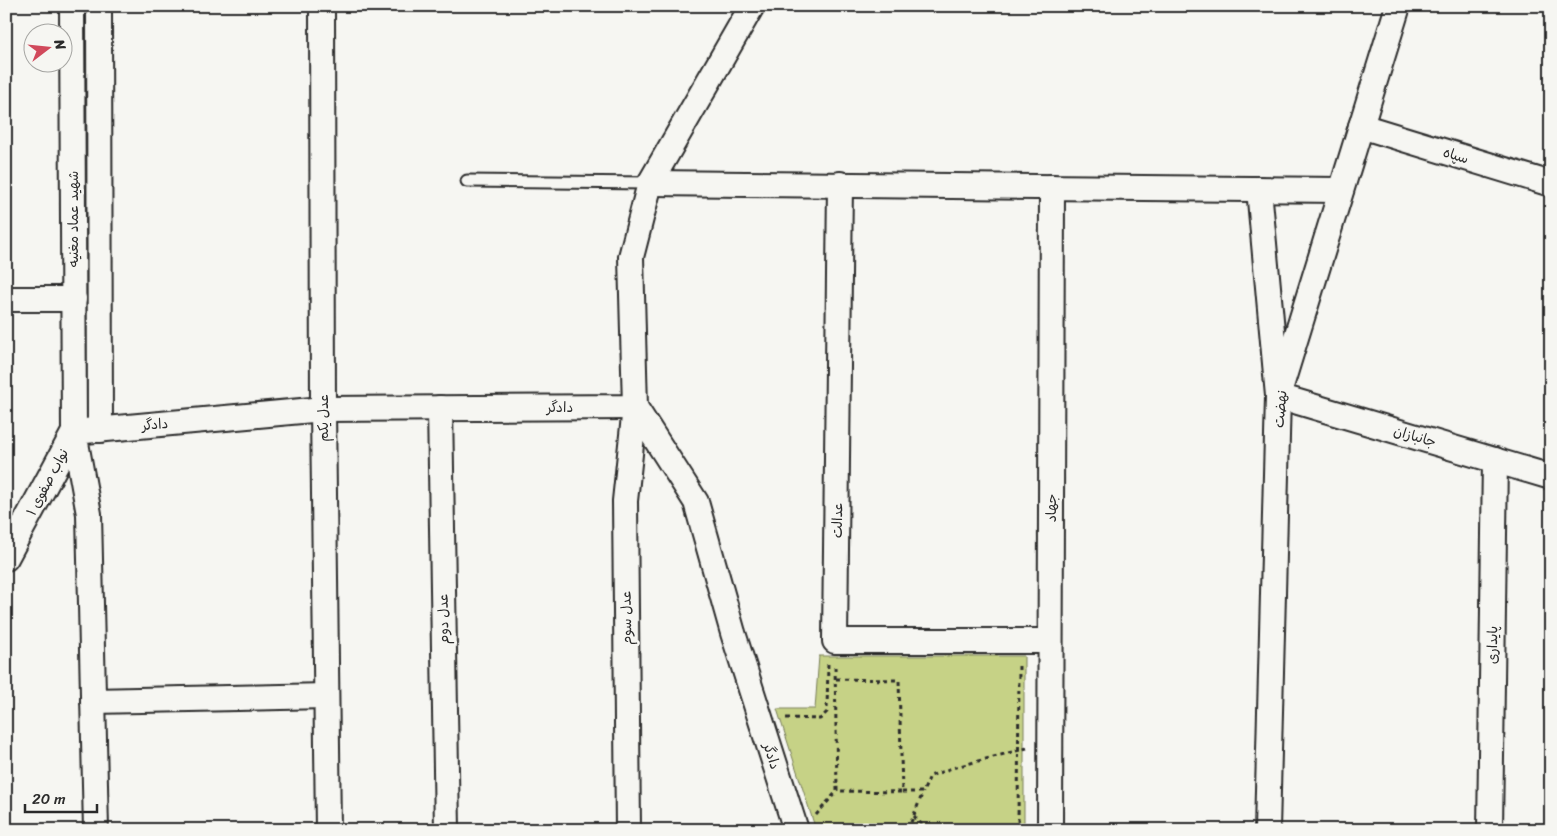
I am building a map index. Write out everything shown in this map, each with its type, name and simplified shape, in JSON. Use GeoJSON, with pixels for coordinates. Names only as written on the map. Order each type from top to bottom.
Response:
{"type":"FeatureCollection","features":[{"type":"Feature","properties":{"kind":"street","name":"شهید عماد مغنیه"},"geometry":{"type":"LineString","coordinates":[[72,6],[74,432]]}},
{"type":"Feature","properties":{"kind":"street","name":"شهید عماد مغنیه"},"geometry":{"type":"LineString","coordinates":[[99,6],[100,430]]}},
{"type":"Feature","properties":{"kind":"street","name":"عدل یکم"},"geometry":{"type":"LineString","coordinates":[[322,6],[323,409],[328,830]]}},
{"type":"Feature","properties":{"kind":"street"},"geometry":{"type":"LineString","coordinates":[[635,407],[631,257],[650,182],[752,6]]}},
{"type":"Feature","properties":{"kind":"street","name":"نهضت"},"geometry":{"type":"LineString","coordinates":[[1267,830],[1278,396],[1398,6]]}},
{"type":"Feature","properties":{"kind":"street","name":"سپاه"},"geometry":{"type":"LineString","coordinates":[[1361,126],[1551,184]]}},
{"type":"Feature","properties":{"kind":"street"},"geometry":{"type":"LineString","coordinates":[[650,182],[1341,190]]}},
{"type":"Feature","properties":{"kind":"street","name":"عدالت"},"geometry":{"type":"LineString","coordinates":[[840,184],[835,641],[1050,641]]}},
{"type":"Feature","properties":{"kind":"street","name":"جهاد"},"geometry":{"type":"LineString","coordinates":[[1050,830],[1052,187]]}},
{"type":"Feature","properties":{"kind":"street"},"geometry":{"type":"LineString","coordinates":[[1259,189],[1278,396]]}},
{"type":"Feature","properties":{"kind":"street"},"geometry":{"type":"LineString","coordinates":[[6,299],[74,299]]}},
{"type":"Feature","properties":{"kind":"street","name":"جانبازان"},"geometry":{"type":"LineString","coordinates":[[1278,396],[1551,477]]}},
{"type":"Feature","properties":{"kind":"street","name":"دادگر"},"geometry":{"type":"LineString","coordinates":[[74,432],[323,409],[635,407],[696,502],[733,633],[803,826]]}},
{"type":"Feature","properties":{"kind":"street","name":"عدل سوم"},"geometry":{"type":"LineString","coordinates":[[628,830],[624,501],[635,407]]}},
{"type":"Feature","properties":{"kind":"street","name":"عدل دوم"},"geometry":{"type":"LineString","coordinates":[[440,408],[447,830]]}},
{"type":"Feature","properties":{"kind":"street"},"geometry":{"type":"LineString","coordinates":[[74,432],[89,514],[96,830]]}},
{"type":"Feature","properties":{"kind":"street","name":"نواب صفوی ۱"},"geometry":{"type":"LineString","coordinates":[[6,558],[74,432]]}},
{"type":"Feature","properties":{"kind":"street","name":"پایداری"},"geometry":{"type":"LineString","coordinates":[[1490,830],[1495,460]]}},
{"type":"Feature","properties":{"kind":"street"},"geometry":{"type":"LineString","coordinates":[[93,701],[326,696]]}},
{"type":"Feature","properties":{"kind":"lane"},"geometry":{"type":"LineString","coordinates":[[467,181],[650,182]]}},
{"type":"Feature","properties":{"kind":"path"},"geometry":{"type":"LineString","coordinates":[[1018,830],[1019,661]]}},
{"type":"Feature","properties":{"kind":"path"},"geometry":{"type":"LineString","coordinates":[[788,727],[785,718],[820,719],[827,712],[828,662],[835,662],[837,791],[816,815],[803,826]]}},
{"type":"Feature","properties":{"kind":"path"},"geometry":{"type":"LineString","coordinates":[[836,679],[899,680],[902,792]]}},
{"type":"Feature","properties":{"kind":"path"},"geometry":{"type":"LineString","coordinates":[[908,830],[930,776],[952,768],[1050,742]]}},
{"type":"Feature","properties":{"kind":"path"},"geometry":{"type":"LineString","coordinates":[[837,791],[923,792]]}},
{"type":"Feature","properties":{"kind":"path"},"geometry":{"type":"LineString","coordinates":[[813,806],[818,822]]}},
{"type":"Feature","properties":{"kind":"path"},"geometry":{"type":"LineString","coordinates":[[914,816],[922,825],[922,830]]}},
{"type":"Feature","properties":{"kind":"green space"},"geometry":{"type":"Polygon","coordinates":[[[819,656],[1024,656],[1024,830],[816,830],[777,709],[815,709],[819,656]]]}}]}
